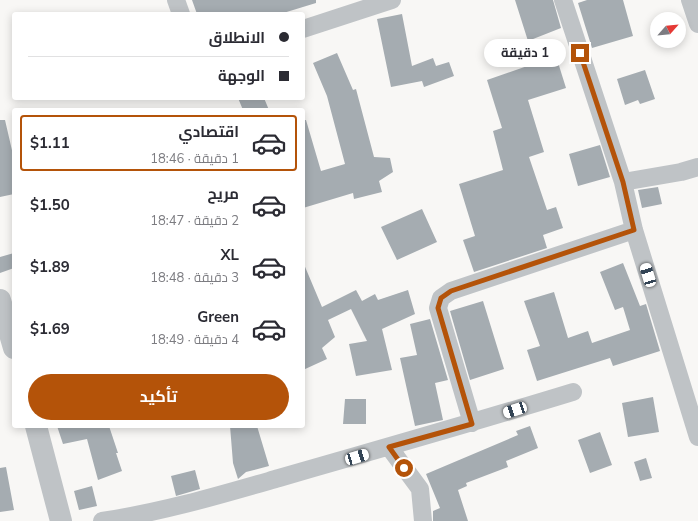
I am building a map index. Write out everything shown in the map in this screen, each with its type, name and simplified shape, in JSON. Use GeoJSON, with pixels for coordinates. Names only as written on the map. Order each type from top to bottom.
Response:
{"type":"FeatureCollection","features":[{"type":"Feature","properties":{"kind":"street"},"geometry":{"type":"LineString","coordinates":[[176,0],[180,12]]}},
{"type":"Feature","properties":{"kind":"street"},"geometry":{"type":"LineString","coordinates":[[305,28],[392,0]]}},
{"type":"Feature","properties":{"kind":"street"},"geometry":{"type":"LineString","coordinates":[[563,0],[623,182],[634,230],[698,437]]}},
{"type":"Feature","properties":{"kind":"street"},"geometry":{"type":"LineString","coordinates":[[690,0],[698,24]]}},
{"type":"Feature","properties":{"kind":"street"},"geometry":{"type":"LineString","coordinates":[[623,182],[681,172],[698,167]]}},
{"type":"Feature","properties":{"kind":"street"},"geometry":{"type":"LineString","coordinates":[[472,424],[438,308],[441,298],[451,291],[634,230]]}},
{"type":"Feature","properties":{"kind":"street"},"geometry":{"type":"LineString","coordinates":[[6,306],[12,338]]}},
{"type":"Feature","properties":{"kind":"street"},"geometry":{"type":"LineString","coordinates":[[102,521],[135,516],[207,500],[472,424],[573,392]]}},
{"type":"Feature","properties":{"kind":"street"},"geometry":{"type":"LineString","coordinates":[[37,428],[61,521]]}},
{"type":"Feature","properties":{"kind":"street"},"geometry":{"type":"LineString","coordinates":[[389,447],[420,489],[422,521]]}},
{"type":"Feature","properties":{"kind":"building"},"geometry":{"type":"Polygon","coordinates":[[[192,0],[316,0],[316,3],[287,12],[196,12],[192,0]]]}},
{"type":"Feature","properties":{"kind":"building"},"geometry":{"type":"Polygon","coordinates":[[[515,0],[553,0],[561,28],[528,41],[515,0]]]}},
{"type":"Feature","properties":{"kind":"building"},"geometry":{"type":"Polygon","coordinates":[[[587,0],[623,0],[633,36],[592,48],[578,3],[587,0]]]}},
{"type":"Feature","properties":{"kind":"building"},"geometry":{"type":"Polygon","coordinates":[[[402,14],[412,66],[433,58],[436,66],[449,62],[454,76],[424,87],[422,81],[391,87],[377,19],[402,14]]]}},
{"type":"Feature","properties":{"kind":"building"},"geometry":{"type":"Polygon","coordinates":[[[337,53],[353,90],[356,89],[374,157],[390,158],[393,172],[379,181],[382,192],[354,199],[353,193],[305,207],[305,120],[321,171],[345,164],[327,96],[313,63],[337,53]]]}},
{"type":"Feature","properties":{"kind":"building"},"geometry":{"type":"Polygon","coordinates":[[[556,56],[566,88],[528,100],[544,152],[529,157],[547,210],[556,207],[563,228],[543,235],[547,248],[474,272],[463,240],[475,236],[459,184],[503,170],[493,131],[502,128],[487,80],[556,56]]]}},
{"type":"Feature","properties":{"kind":"building"},"geometry":{"type":"Polygon","coordinates":[[[645,70],[655,99],[640,104],[638,100],[625,105],[617,79],[645,70]]]}},
{"type":"Feature","properties":{"kind":"building"},"geometry":{"type":"Polygon","coordinates":[[[239,100],[265,100],[268,108],[242,108],[239,100]]]}},
{"type":"Feature","properties":{"kind":"building"},"geometry":{"type":"Polygon","coordinates":[[[0,120],[5,120],[12,150],[12,194],[0,197],[0,120]]]}},
{"type":"Feature","properties":{"kind":"building"},"geometry":{"type":"Polygon","coordinates":[[[600,145],[610,177],[578,186],[569,154],[600,145]]]}},
{"type":"Feature","properties":{"kind":"building"},"geometry":{"type":"Polygon","coordinates":[[[658,187],[662,204],[642,208],[638,190],[658,187]]]}},
{"type":"Feature","properties":{"kind":"building"},"geometry":{"type":"Polygon","coordinates":[[[422,209],[437,242],[397,260],[381,227],[422,209]]]}},
{"type":"Feature","properties":{"kind":"building"},"geometry":{"type":"Polygon","coordinates":[[[12,254],[12,269],[0,273],[0,257],[12,254]]]}},
{"type":"Feature","properties":{"kind":"building"},"geometry":{"type":"Polygon","coordinates":[[[623,263],[640,306],[646,304],[660,351],[613,366],[610,358],[537,381],[527,350],[540,346],[524,301],[554,292],[568,338],[588,331],[592,343],[630,330],[623,307],[615,310],[600,272],[623,263]]]}},
{"type":"Feature","properties":{"kind":"building"},"geometry":{"type":"Polygon","coordinates":[[[305,267],[322,307],[356,290],[362,301],[375,294],[378,300],[408,290],[415,314],[382,329],[392,370],[356,376],[349,344],[367,341],[351,309],[328,320],[335,337],[322,348],[327,359],[305,369],[305,267]]]}},
{"type":"Feature","properties":{"kind":"building"},"geometry":{"type":"Polygon","coordinates":[[[483,301],[504,369],[470,380],[450,311],[483,301]]]}},
{"type":"Feature","properties":{"kind":"building"},"geometry":{"type":"Polygon","coordinates":[[[430,319],[448,380],[435,383],[443,420],[415,426],[400,358],[417,355],[410,324],[430,319]]]}},
{"type":"Feature","properties":{"kind":"building"},"geometry":{"type":"Polygon","coordinates":[[[653,397],[659,432],[628,437],[622,403],[653,397]]]}},
{"type":"Feature","properties":{"kind":"building"},"geometry":{"type":"Polygon","coordinates":[[[345,399],[366,399],[366,424],[343,424],[345,399]]]}},
{"type":"Feature","properties":{"kind":"building"},"geometry":{"type":"Polygon","coordinates":[[[530,426],[538,448],[506,461],[508,467],[466,483],[467,486],[458,490],[468,521],[433,521],[433,511],[440,508],[426,474],[518,435],[516,431],[530,426]]]}},
{"type":"Feature","properties":{"kind":"building"},"geometry":{"type":"Polygon","coordinates":[[[58,428],[110,428],[122,471],[98,480],[87,439],[63,444],[58,428]]]}},
{"type":"Feature","properties":{"kind":"building"},"geometry":{"type":"Polygon","coordinates":[[[230,428],[258,428],[269,466],[246,472],[238,479],[233,463],[230,428]]]}},
{"type":"Feature","properties":{"kind":"building"},"geometry":{"type":"Polygon","coordinates":[[[600,432],[612,465],[590,473],[578,440],[600,432]]]}},
{"type":"Feature","properties":{"kind":"building"},"geometry":{"type":"Polygon","coordinates":[[[646,458],[652,478],[640,481],[634,462],[646,458]]]}},
{"type":"Feature","properties":{"kind":"building"},"geometry":{"type":"Polygon","coordinates":[[[6,467],[14,510],[0,512],[0,468],[6,467]]]}},
{"type":"Feature","properties":{"kind":"building"},"geometry":{"type":"Polygon","coordinates":[[[195,470],[200,489],[176,496],[171,476],[195,470]]]}},
{"type":"Feature","properties":{"kind":"building"},"geometry":{"type":"Polygon","coordinates":[[[92,486],[97,506],[79,510],[74,491],[92,486]]]}},
{"type":"Feature","properties":{"kind":"route"},"geometry":{"type":"LineString","coordinates":[[404,468],[389,447],[472,424],[459,384],[438,308],[438,302],[441,298],[451,291],[634,230],[623,182],[580,53]]}}]}
